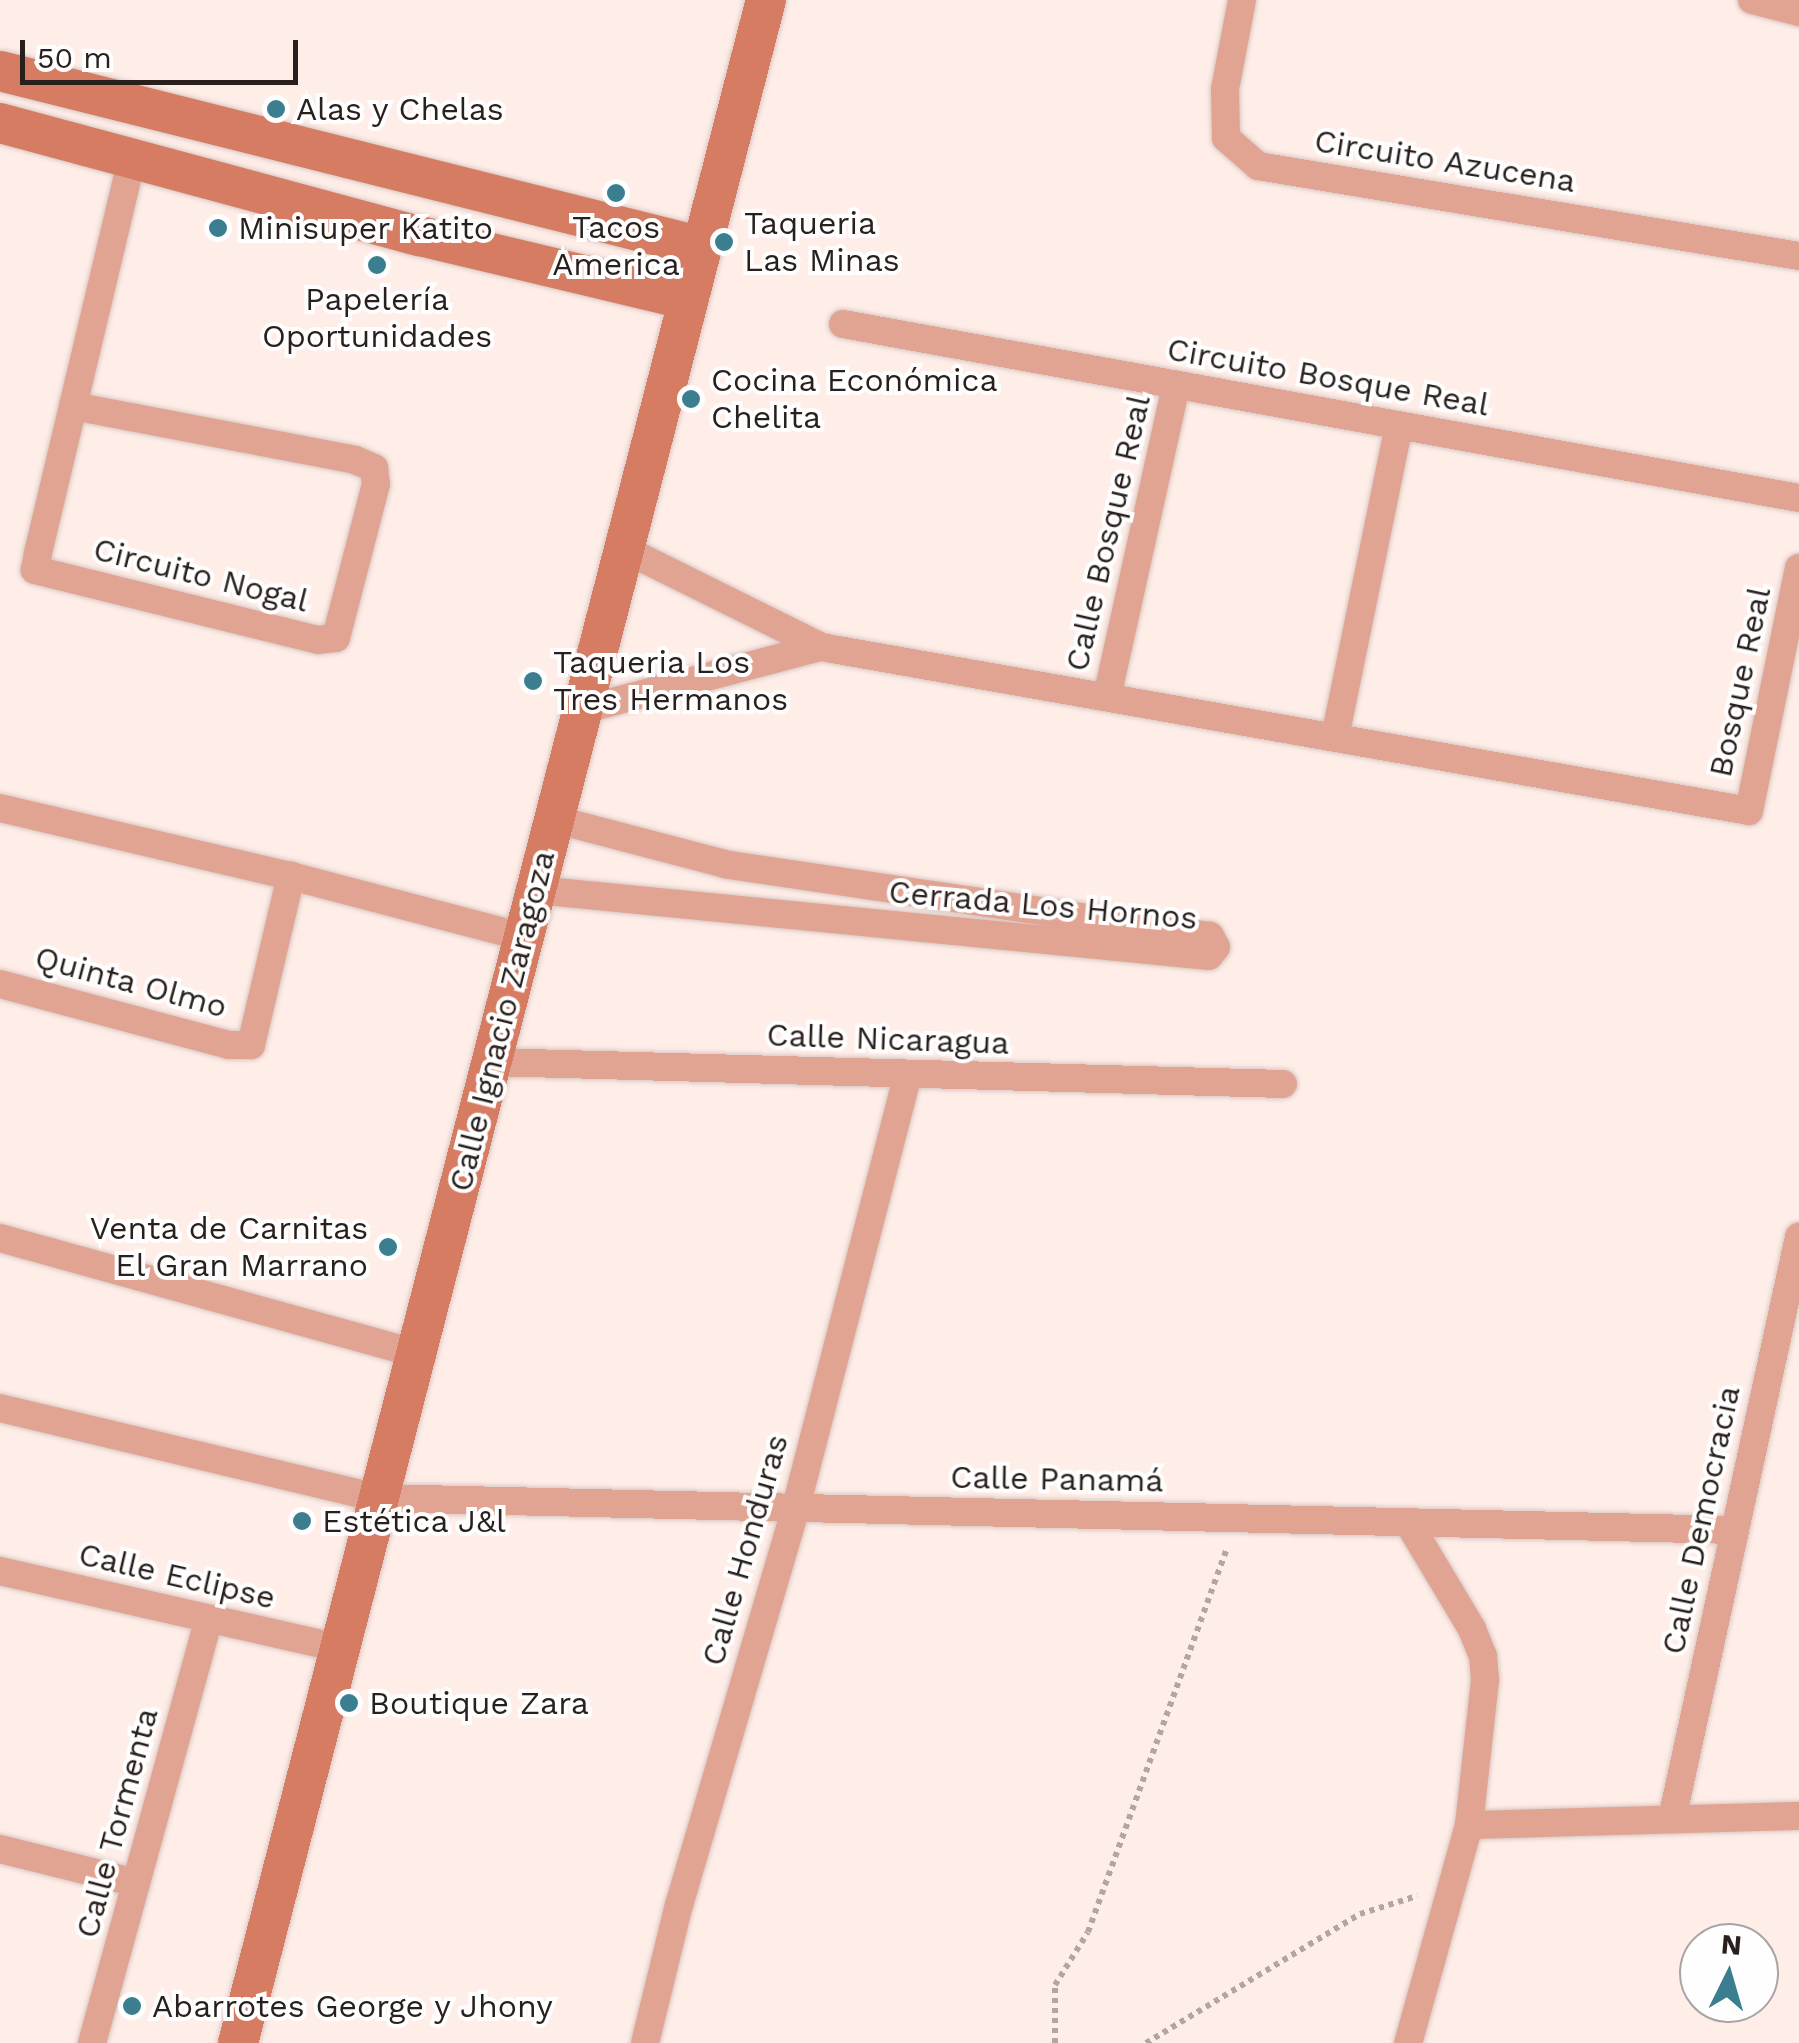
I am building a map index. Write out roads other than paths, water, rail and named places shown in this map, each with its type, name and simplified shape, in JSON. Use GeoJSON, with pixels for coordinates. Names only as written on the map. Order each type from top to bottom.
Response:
{"type":"FeatureCollection","features":[{"type":"Feature","properties":{"kind":"main road","name":"Calle Ignacio Zaragoza"},"geometry":{"type":"LineString","coordinates":[[238,2043],[766,0]]}},
{"type":"Feature","properties":{"kind":"main road"},"geometry":{"type":"LineString","coordinates":[[0,71],[702,247]]}},
{"type":"Feature","properties":{"kind":"main road"},"geometry":{"type":"LineString","coordinates":[[0,123],[420,236],[688,300]]}},
{"type":"Feature","properties":{"kind":"main road"},"geometry":{"type":"LineString","coordinates":[[420,236],[436,180]]}},
{"type":"Feature","properties":{"kind":"street","name":"Circuito Azucena"},"geometry":{"type":"LineString","coordinates":[[1242,0],[1225,89],[1226,138],[1258,166],[1799,256]]}},
{"type":"Feature","properties":{"kind":"street"},"geometry":{"type":"LineString","coordinates":[[1752,0],[1799,12]]}},
{"type":"Feature","properties":{"kind":"street","name":"Circuito Nogal"},"geometry":{"type":"LineString","coordinates":[[74,406],[355,460],[374,468],[376,484],[336,638],[318,640],[35,570],[132,158]]}},
{"type":"Feature","properties":{"kind":"street","name":"Circuito Bosque Real"},"geometry":{"type":"LineString","coordinates":[[844,324],[1799,498]]}},
{"type":"Feature","properties":{"kind":"street","name":"Calle Bosque Real"},"geometry":{"type":"LineString","coordinates":[[1107,697],[1176,384]]}},
{"type":"Feature","properties":{"kind":"street"},"geometry":{"type":"LineString","coordinates":[[624,548],[822,647],[1335,738],[1400,426]]}},
{"type":"Feature","properties":{"kind":"street","name":"Bosque Real"},"geometry":{"type":"LineString","coordinates":[[1335,738],[1750,811],[1799,568]]}},
{"type":"Feature","properties":{"kind":"street"},"geometry":{"type":"LineString","coordinates":[[582,710],[822,647]]}},
{"type":"Feature","properties":{"kind":"street"},"geometry":{"type":"LineString","coordinates":[[0,808],[290,876],[524,938]]}},
{"type":"Feature","properties":{"kind":"street","name":"Cerrada Los Hornos"},"geometry":{"type":"LineString","coordinates":[[536,890],[1209,956],[1216,947],[1210,936],[725,864],[554,818]]}},
{"type":"Feature","properties":{"kind":"street"},"geometry":{"type":"LineString","coordinates":[[716,909],[725,864]]}},
{"type":"Feature","properties":{"kind":"street","name":"Quinta Olmo"},"geometry":{"type":"LineString","coordinates":[[0,984],[229,1044],[251,1044],[290,876]]}},
{"type":"Feature","properties":{"kind":"street","name":"Calle Nicaragua"},"geometry":{"type":"LineString","coordinates":[[491,1062],[1282,1084]]}},
{"type":"Feature","properties":{"kind":"street","name":"Calle Honduras"},"geometry":{"type":"LineString","coordinates":[[645,2043],[678,1905],[796,1507],[908,1076]]}},
{"type":"Feature","properties":{"kind":"street","name":"Calle Democracia"},"geometry":{"type":"LineString","coordinates":[[1672,1819],[1799,1237]]}},
{"type":"Feature","properties":{"kind":"street"},"geometry":{"type":"LineString","coordinates":[[0,1238],[416,1353]]}},
{"type":"Feature","properties":{"kind":"street","name":"Calle Panamá"},"geometry":{"type":"LineString","coordinates":[[0,1408],[378,1498],[1735,1530]]}},
{"type":"Feature","properties":{"kind":"street"},"geometry":{"type":"LineString","coordinates":[[1408,1522],[1472,1629],[1483,1656],[1485,1680],[1468,1825],[1408,2043]]}},
{"type":"Feature","properties":{"kind":"street","name":"Calle Eclipse"},"geometry":{"type":"LineString","coordinates":[[0,1571],[340,1648]]}},
{"type":"Feature","properties":{"kind":"street","name":"Calle Tormenta"},"geometry":{"type":"LineString","coordinates":[[92,2043],[208,1621]]}},
{"type":"Feature","properties":{"kind":"street"},"geometry":{"type":"LineString","coordinates":[[1468,1825],[1799,1816]]}},
{"type":"Feature","properties":{"kind":"street"},"geometry":{"type":"LineString","coordinates":[[0,1849],[136,1883]]}},
{"type":"Feature","properties":{"kind":"place","name":"Alas y Chelas"},"geometry":{"type":"Point","coordinates":[276,109]}},
{"type":"Feature","properties":{"kind":"place","name":"Tacos America"},"geometry":{"type":"Point","coordinates":[616,193]}},
{"type":"Feature","properties":{"kind":"place","name":"Minisuper Katito"},"geometry":{"type":"Point","coordinates":[218,228]}},
{"type":"Feature","properties":{"kind":"place","name":"Taqueria Las Minas"},"geometry":{"type":"Point","coordinates":[724,242]}},
{"type":"Feature","properties":{"kind":"place","name":"Papelería Oportunidades"},"geometry":{"type":"Point","coordinates":[377,265]}},
{"type":"Feature","properties":{"kind":"place","name":"Cocina Económica Chelita"},"geometry":{"type":"Point","coordinates":[691,399]}},
{"type":"Feature","properties":{"kind":"place","name":"Taqueria Los Tres Hermanos"},"geometry":{"type":"Point","coordinates":[533,681]}},
{"type":"Feature","properties":{"kind":"place","name":"Venta de Carnitas El Gran Marrano"},"geometry":{"type":"Point","coordinates":[388,1247]}},
{"type":"Feature","properties":{"kind":"place","name":"Estética J&l"},"geometry":{"type":"Point","coordinates":[302,1521]}},
{"type":"Feature","properties":{"kind":"place","name":"Boutique Zara"},"geometry":{"type":"Point","coordinates":[349,1703]}},
{"type":"Feature","properties":{"kind":"place","name":"Abarrotes George y Jhony"},"geometry":{"type":"Point","coordinates":[132,2006]}}]}
